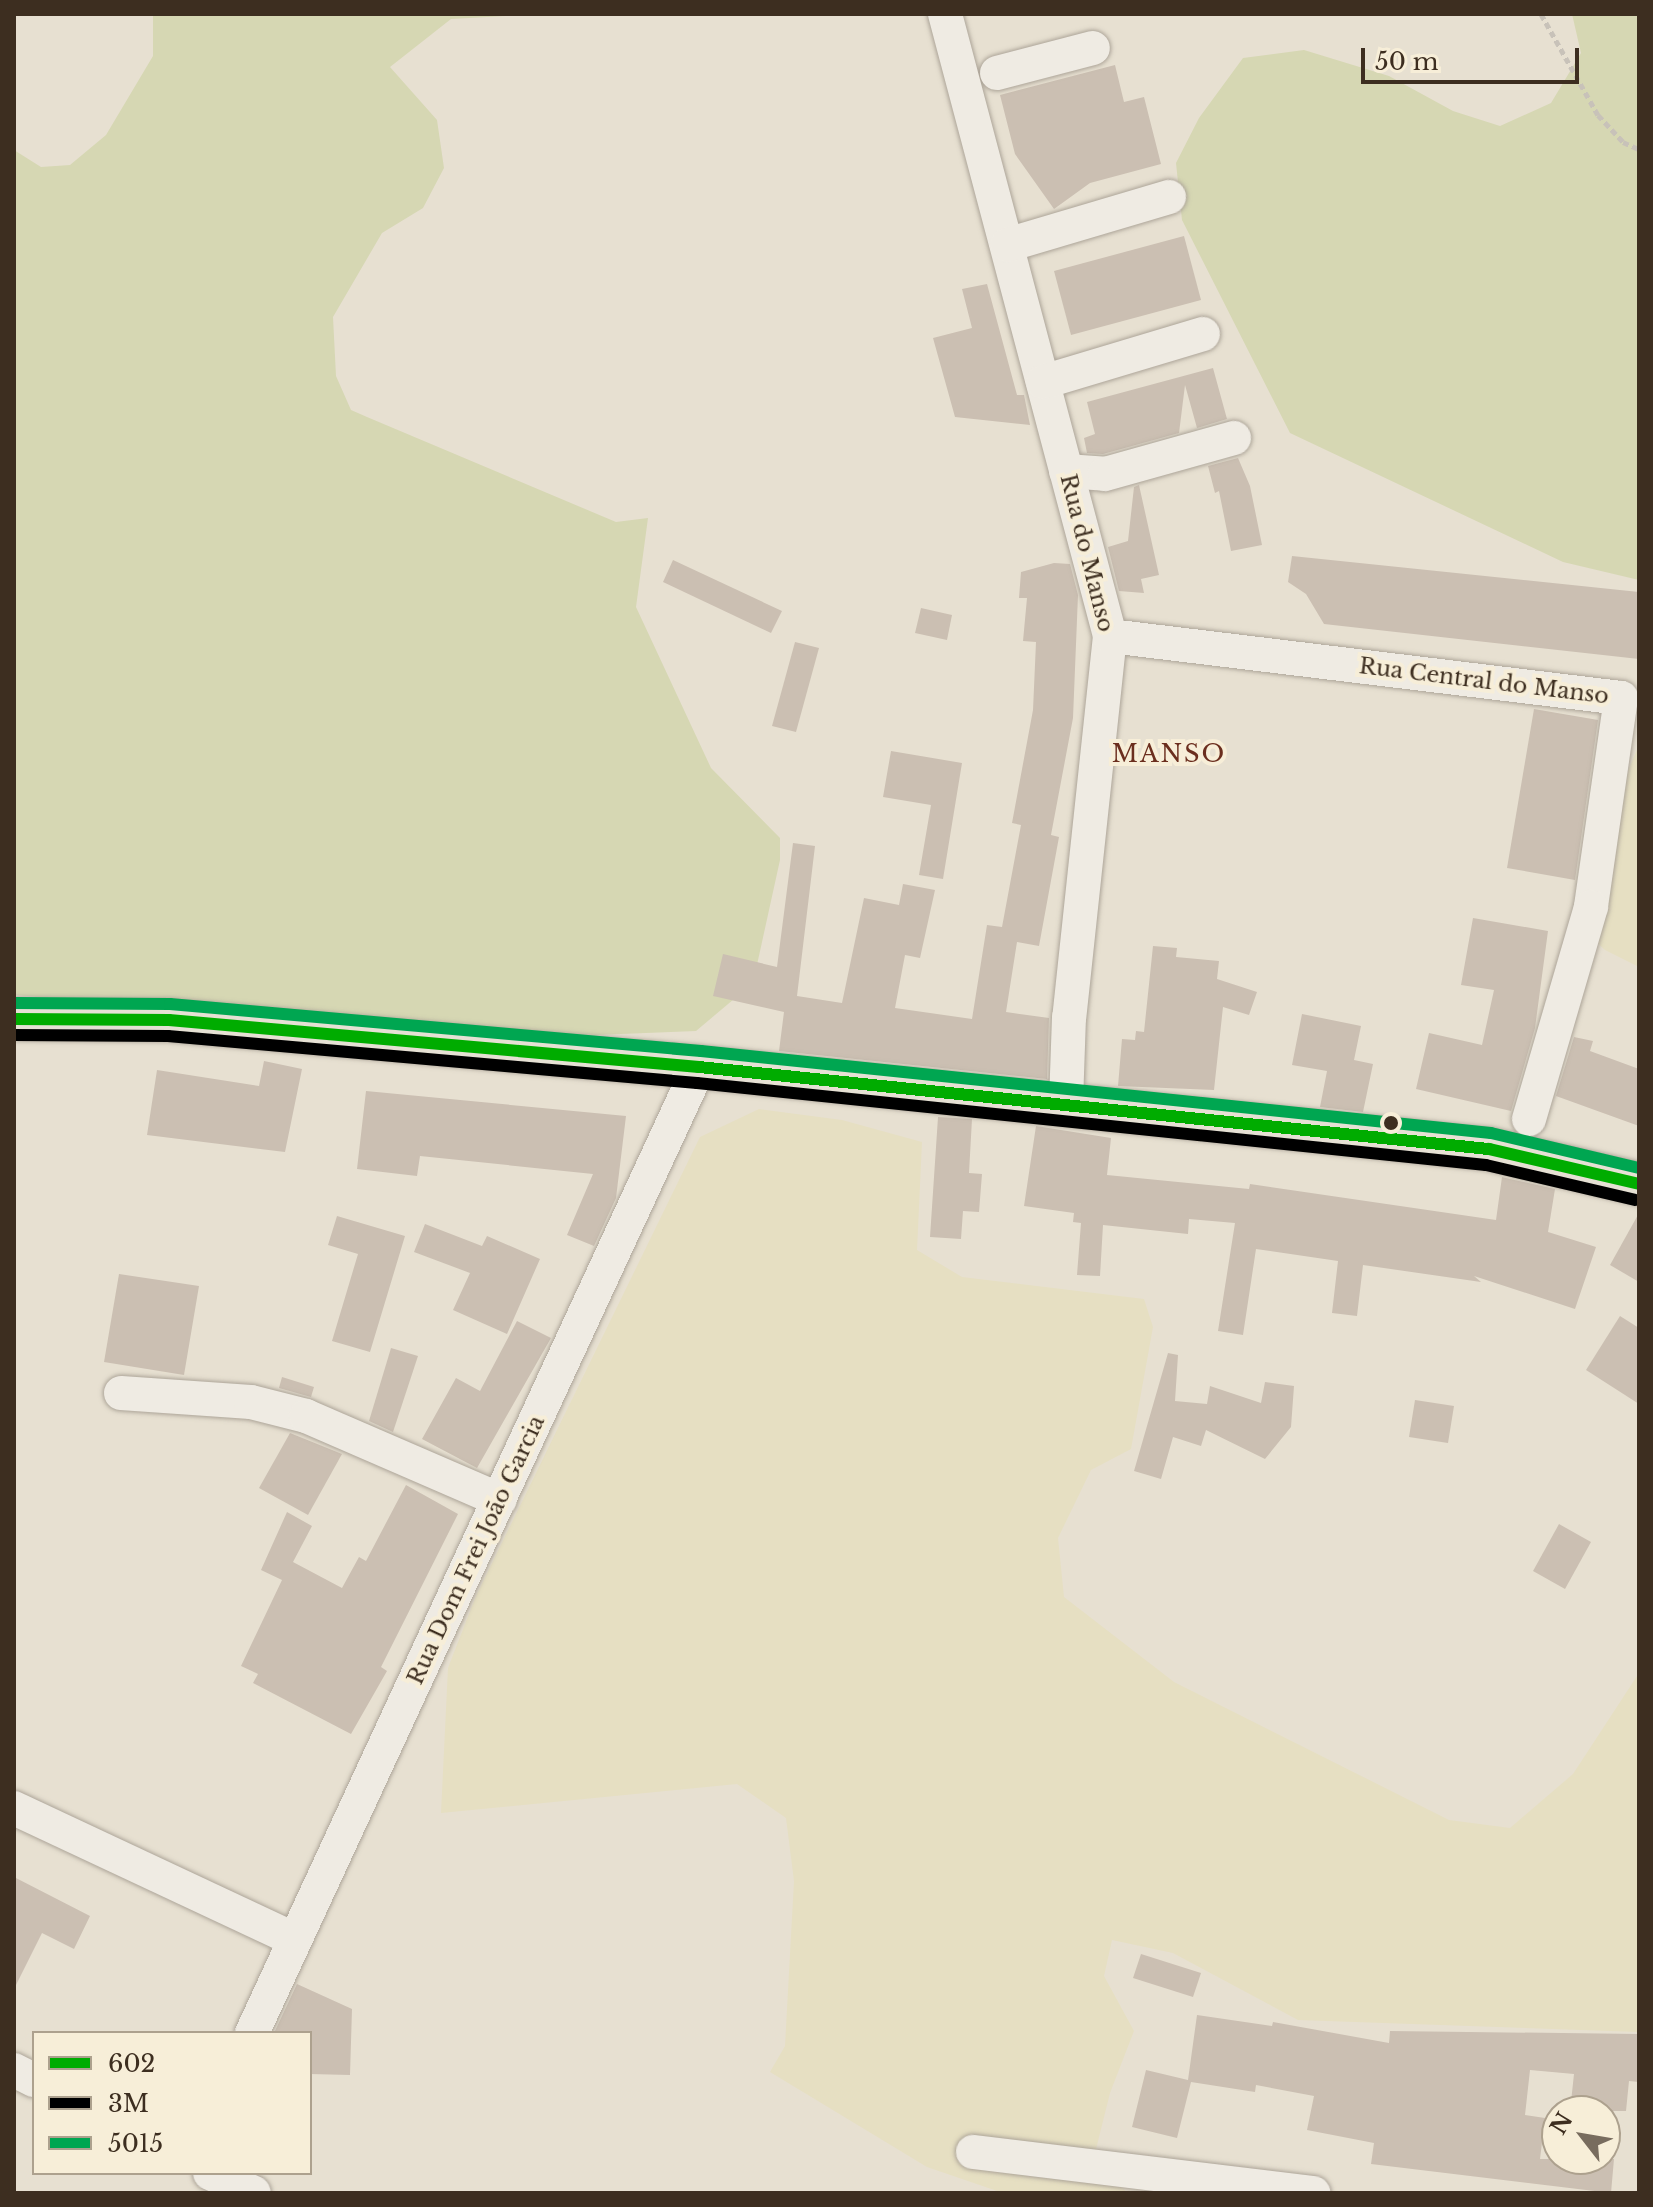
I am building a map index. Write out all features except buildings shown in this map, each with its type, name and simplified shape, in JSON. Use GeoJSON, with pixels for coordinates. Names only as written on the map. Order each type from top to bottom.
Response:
{"type":"FeatureCollection","features":[{"type":"Feature","properties":{"kind":"main road"},"geometry":{"type":"LineString","coordinates":[[14,1019],[169,1020],[699,1067],[1489,1149],[1639,1184]]}},
{"type":"Feature","properties":{"kind":"street","name":"Rua do Manso"},"geometry":{"type":"LineString","coordinates":[[945,14],[978,80],[1007,245],[1110,636],[1069,1017],[1066,1105]]}},
{"type":"Feature","properties":{"kind":"street"},"geometry":{"type":"LineString","coordinates":[[978,80],[1093,48]]}},
{"type":"Feature","properties":{"kind":"street"},"geometry":{"type":"LineString","coordinates":[[1007,245],[1169,197]]}},
{"type":"Feature","properties":{"kind":"street"},"geometry":{"type":"LineString","coordinates":[[1043,382],[1203,334]]}},
{"type":"Feature","properties":{"kind":"street"},"geometry":{"type":"LineString","coordinates":[[1066,471],[1105,474],[1234,438]]}},
{"type":"Feature","properties":{"kind":"street","name":"Rua Central do Manso"},"geometry":{"type":"LineString","coordinates":[[1110,636],[1621,698],[1591,907],[1529,1119]]}},
{"type":"Feature","properties":{"kind":"street","name":"Rua Dom Frei João Garcia"},"geometry":{"type":"LineString","coordinates":[[253,2031],[699,1067]]}},
{"type":"Feature","properties":{"kind":"street"},"geometry":{"type":"LineString","coordinates":[[121,1393],[251,1402],[306,1416],[500,1500]]}},
{"type":"Feature","properties":{"kind":"street"},"geometry":{"type":"LineString","coordinates":[[14,1808],[294,1939]]}},
{"type":"Feature","properties":{"kind":"street"},"geometry":{"type":"LineString","coordinates":[[14,2070],[32,2079]]}},
{"type":"Feature","properties":{"kind":"street"},"geometry":{"type":"LineString","coordinates":[[973,2152],[1314,2193]]}},
{"type":"Feature","properties":{"kind":"street"},"geometry":{"type":"LineString","coordinates":[[214,2175],[254,2193]]}},
{"type":"Feature","properties":{"kind":"path"},"geometry":{"type":"LineString","coordinates":[[1541,14],[1598,115],[1623,142],[1639,149]]}},
{"type":"Feature","properties":{"kind":"shaded area"},"geometry":{"type":"Polygon","coordinates":[[[1639,745],[1639,967],[1605,950],[1582,929],[1584,874],[1639,745]]]}},
{"type":"Feature","properties":{"kind":"shaded area"},"geometry":{"type":"Polygon","coordinates":[[[759,1109],[842,1120],[922,1142],[917,1250],[962,1277],[1144,1299],[1153,1327],[1131,1449],[1091,1470],[1058,1538],[1064,1597],[1174,1682],[1449,1820],[1510,1828],[1573,1774],[1639,1673],[1639,2032],[1298,2020],[1173,1953],[1112,1940],[1104,1976],[1134,2031],[1110,2093],[1095,2153],[1127,2193],[1003,2193],[927,2167],[770,2072],[785,2046],[794,1881],[786,1818],[737,1784],[441,1813],[448,1668],[476,1596],[700,1137],[759,1109]]]}},
{"type":"Feature","properties":{"kind":"green space"},"geometry":{"type":"Polygon","coordinates":[[[153,14],[544,14],[451,19],[390,67],[437,120],[444,168],[423,208],[382,233],[333,317],[336,376],[351,410],[616,522],[648,518],[636,607],[711,768],[780,838],[780,860],[753,983],[696,1031],[596,1035],[467,1029],[14,995],[14,150],[41,167],[70,165],[106,135],[153,56],[153,14]]]}},
{"type":"Feature","properties":{"kind":"green space"},"geometry":{"type":"Polygon","coordinates":[[[1572,14],[1639,14],[1639,580],[1563,562],[1290,433],[1182,220],[1176,163],[1199,118],[1243,58],[1304,50],[1389,76],[1453,111],[1500,126],[1551,103],[1581,53],[1572,14]]]}},
{"type":"Feature","properties":{"kind":"transit line","name":"5015"},"geometry":{"type":"LineString","coordinates":[[14,1003],[170,1004],[701,1051],[1491,1133],[1639,1168]]}},
{"type":"Feature","properties":{"kind":"transit line","name":"602"},"geometry":{"type":"LineString","coordinates":[[14,1019],[169,1020],[699,1067],[1489,1149],[1639,1184]]}},
{"type":"Feature","properties":{"kind":"transit line","name":"3M"},"geometry":{"type":"LineString","coordinates":[[14,1035],[168,1036],[697,1083],[1486,1165],[1635,1200]]}},
{"type":"Feature","properties":{"kind":"district","name":"MANSO"},"geometry":{"type":"Point","coordinates":[1169,754]}}]}
